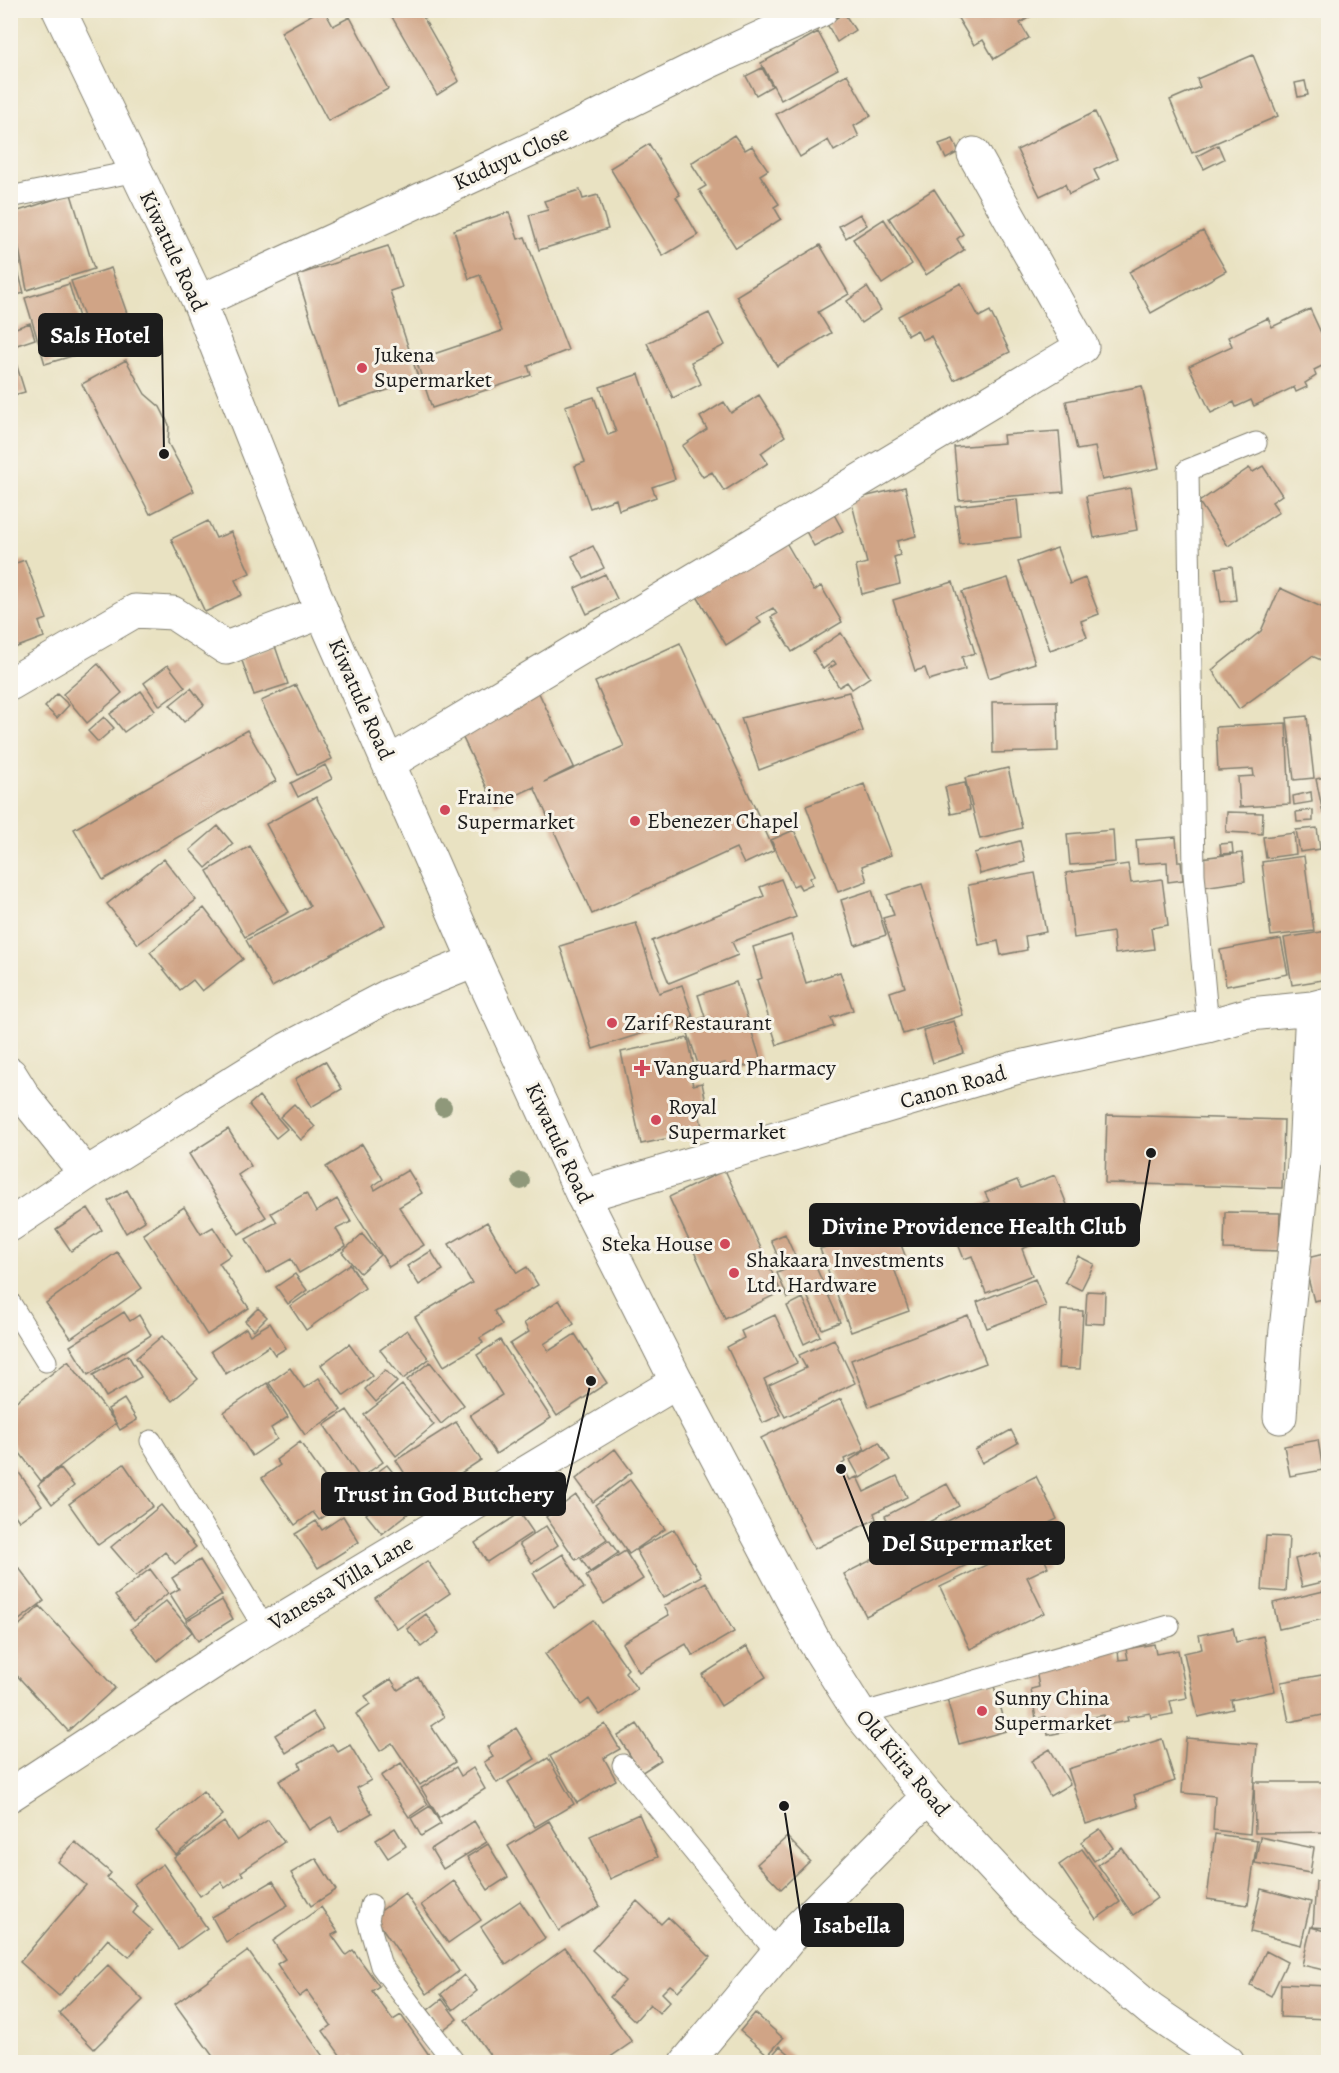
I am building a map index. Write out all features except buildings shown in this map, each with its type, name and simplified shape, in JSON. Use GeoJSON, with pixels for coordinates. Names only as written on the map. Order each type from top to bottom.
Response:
{"type":"FeatureCollection","features":[{"type":"Feature","properties":{"kind":"street","name":"Kiwatule Road"},"geometry":{"type":"LineString","coordinates":[[59,10],[199,302],[322,612],[475,961],[583,1196],[678,1382]]}},
{"type":"Feature","properties":{"kind":"street","name":"Kuduyu Close"},"geometry":{"type":"LineString","coordinates":[[199,302],[559,136],[708,62],[821,10]]}},
{"type":"Feature","properties":{"kind":"street"},"geometry":{"type":"LineString","coordinates":[[389,763],[1082,347],[974,154]]}},
{"type":"Feature","properties":{"kind":"street"},"geometry":{"type":"LineString","coordinates":[[10,684],[135,611],[173,613],[226,648],[322,612]]}},
{"type":"Feature","properties":{"kind":"street"},"geometry":{"type":"LineString","coordinates":[[10,1225],[86,1174],[287,1049],[388,996],[475,961]]}},
{"type":"Feature","properties":{"kind":"street"},"geometry":{"type":"LineString","coordinates":[[1281,1417],[1286,1328],[1320,1006]]}},
{"type":"Feature","properties":{"kind":"street","name":"Canon Road"},"geometry":{"type":"LineString","coordinates":[[583,1196],[1015,1068],[1208,1026],[1250,1014],[1320,1006]]}},
{"type":"Feature","properties":{"kind":"street"},"geometry":{"type":"LineString","coordinates":[[10,1074],[25,1098],[86,1174]]}},
{"type":"Feature","properties":{"kind":"street","name":"Vanessa Villa Lane"},"geometry":{"type":"LineString","coordinates":[[10,1795],[265,1629],[678,1382]]}},
{"type":"Feature","properties":{"kind":"street","name":"Old Kiira Road"},"geometry":{"type":"LineString","coordinates":[[678,1382],[814,1641],[860,1714],[928,1797],[1034,1911],[1151,2010],[1228,2062]]}},
{"type":"Feature","properties":{"kind":"street"},"geometry":{"type":"LineString","coordinates":[[687,2062],[800,1926],[928,1797]]}},
{"type":"Feature","properties":{"kind":"lane"},"geometry":{"type":"LineString","coordinates":[[10,197],[136,171]]}},
{"type":"Feature","properties":{"kind":"lane"},"geometry":{"type":"LineString","coordinates":[[1208,1026],[1194,874],[1188,470],[1256,443]]}},
{"type":"Feature","properties":{"kind":"lane"},"geometry":{"type":"LineString","coordinates":[[10,1303],[46,1361]]}},
{"type":"Feature","properties":{"kind":"lane"},"geometry":{"type":"LineString","coordinates":[[151,1441],[265,1629]]}},
{"type":"Feature","properties":{"kind":"lane"},"geometry":{"type":"LineString","coordinates":[[860,1714],[1169,1626]]}},
{"type":"Feature","properties":{"kind":"lane"},"geometry":{"type":"LineString","coordinates":[[623,1765],[777,1953]]}},
{"type":"Feature","properties":{"kind":"lane"},"geometry":{"type":"LineString","coordinates":[[371,1905],[368,1920],[381,1966],[454,2062]]}},
{"type":"Feature","properties":{"kind":"place","name":"Jukena Supermarket"},"geometry":{"type":"Point","coordinates":[362,368]}},
{"type":"Feature","properties":{"kind":"place","name":"Sals Hotel"},"geometry":{"type":"Point","coordinates":[164,454]}},
{"type":"Feature","properties":{"kind":"place","name":"Fraine Supermarket"},"geometry":{"type":"Point","coordinates":[445,810]}},
{"type":"Feature","properties":{"kind":"place","name":"Ebenezer Chapel"},"geometry":{"type":"Point","coordinates":[635,821]}},
{"type":"Feature","properties":{"kind":"place","name":"Zarif Restaurant"},"geometry":{"type":"Point","coordinates":[612,1023]}},
{"type":"Feature","properties":{"kind":"place","name":"Vanguard Pharmacy"},"geometry":{"type":"Point","coordinates":[642,1068]}},
{"type":"Feature","properties":{"kind":"place","name":"Royal Supermarket"},"geometry":{"type":"Point","coordinates":[656,1120]}},
{"type":"Feature","properties":{"kind":"place","name":"Divine Providence Health Club"},"geometry":{"type":"Point","coordinates":[1151,1153]}},
{"type":"Feature","properties":{"kind":"place","name":"Steka House"},"geometry":{"type":"Point","coordinates":[725,1244]}},
{"type":"Feature","properties":{"kind":"place","name":"Shakaara Investments Ltd. Hardware"},"geometry":{"type":"Point","coordinates":[734,1273]}},
{"type":"Feature","properties":{"kind":"place","name":"Trust in God Butchery"},"geometry":{"type":"Point","coordinates":[591,1381]}},
{"type":"Feature","properties":{"kind":"place","name":"Del Supermarket"},"geometry":{"type":"Point","coordinates":[841,1469]}},
{"type":"Feature","properties":{"kind":"place","name":"Sunny China Supermarket"},"geometry":{"type":"Point","coordinates":[982,1711]}},
{"type":"Feature","properties":{"kind":"place","name":"Isabella"},"geometry":{"type":"Point","coordinates":[784,1806]}}]}
